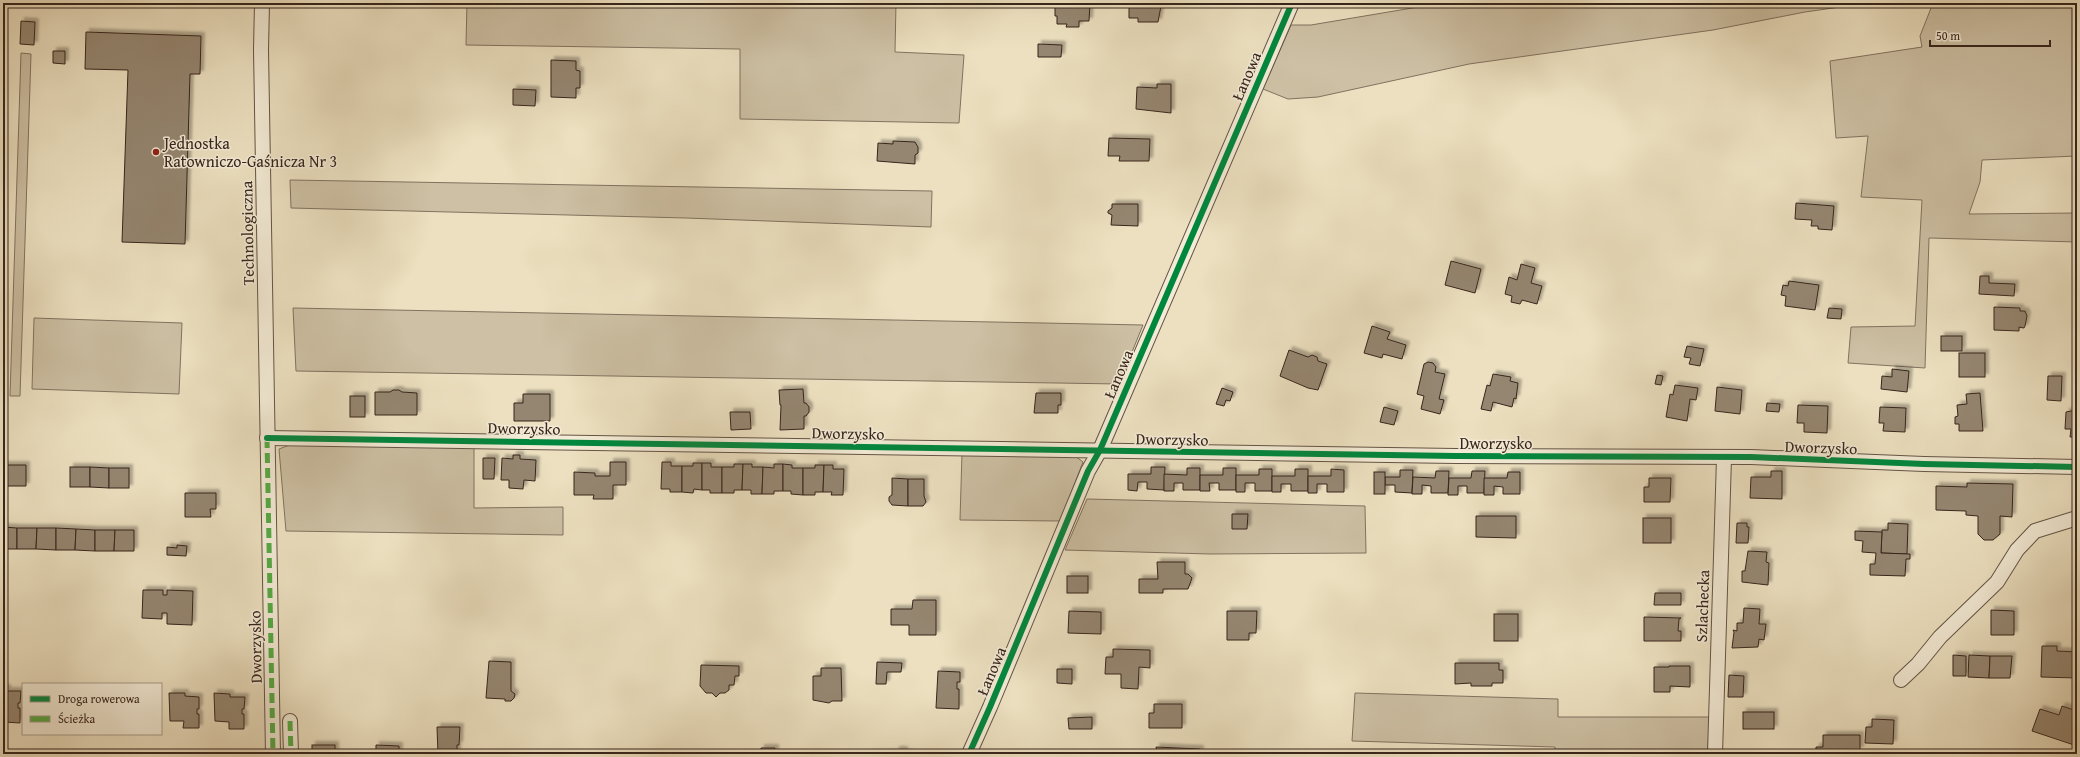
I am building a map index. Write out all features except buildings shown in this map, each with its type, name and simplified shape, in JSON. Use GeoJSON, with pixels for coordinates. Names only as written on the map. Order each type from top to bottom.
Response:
{"type":"FeatureCollection","features":[{"type":"Feature","properties":{"kind":"street","name":"Technologiczna"},"geometry":{"type":"LineString","coordinates":[[262,3],[261,50],[267,438]]}},
{"type":"Feature","properties":{"kind":"street","name":"Łanowa"},"geometry":{"type":"LineString","coordinates":[[969,754],[1088,471],[1100,450],[1292,3]]}},
{"type":"Feature","properties":{"kind":"street","name":"Dworzysko"},"geometry":{"type":"LineString","coordinates":[[273,754],[267,438],[1724,458],[1751,457],[1924,464],[2077,467]]}},
{"type":"Feature","properties":{"kind":"street","name":"Szlachecka"},"geometry":{"type":"LineString","coordinates":[[1715,754],[1724,458]]}},
{"type":"Feature","properties":{"kind":"street"},"geometry":{"type":"LineString","coordinates":[[1901,680],[1918,664],[1940,638],[1997,582],[2017,550],[2035,531],[2077,518]]}},
{"type":"Feature","properties":{"kind":"street"},"geometry":{"type":"LineString","coordinates":[[290,721],[291,754]]}},
{"type":"Feature","properties":{"kind":"shaded area"},"geometry":{"type":"Polygon","coordinates":[[[467,3],[896,3],[895,52],[964,55],[959,123],[740,119],[740,49],[466,45],[467,3]]]}},
{"type":"Feature","properties":{"kind":"shaded area"},"geometry":{"type":"Polygon","coordinates":[[[1442,3],[1868,3],[1805,12],[1713,30],[1469,64],[1318,97],[1288,99],[1263,89],[1291,25],[1311,25],[1442,3]]]}},
{"type":"Feature","properties":{"kind":"shaded area"},"geometry":{"type":"Polygon","coordinates":[[[1933,3],[2077,3],[2077,156],[1982,160],[1980,182],[1969,214],[2077,213],[2077,242],[1929,238],[1925,368],[1848,363],[1851,327],[1915,326],[1922,200],[1861,197],[1868,136],[1836,138],[1830,61],[1922,47],[1920,36],[1933,3]]]}},
{"type":"Feature","properties":{"kind":"shaded area"},"geometry":{"type":"Polygon","coordinates":[[[21,53],[31,54],[20,396],[10,396],[21,53]]]}},
{"type":"Feature","properties":{"kind":"shaded area"},"geometry":{"type":"Polygon","coordinates":[[[290,180],[932,191],[931,227],[686,218],[291,208],[290,180]]]}},
{"type":"Feature","properties":{"kind":"shaded area"},"geometry":{"type":"Polygon","coordinates":[[[293,308],[1143,325],[1119,384],[296,371],[293,308]]]}},
{"type":"Feature","properties":{"kind":"shaded area"},"geometry":{"type":"Polygon","coordinates":[[[34,318],[182,323],[179,394],[32,389],[34,318]]]}},
{"type":"Feature","properties":{"kind":"shaded area"},"geometry":{"type":"Polygon","coordinates":[[[295,443],[474,445],[474,508],[563,507],[563,535],[286,531],[279,449],[295,443]]]}},
{"type":"Feature","properties":{"kind":"shaded area"},"geometry":{"type":"Polygon","coordinates":[[[962,453],[1075,456],[1083,462],[1060,521],[960,520],[962,453]]]}},
{"type":"Feature","properties":{"kind":"shaded area"},"geometry":{"type":"Polygon","coordinates":[[[1087,499],[1365,506],[1366,553],[1210,554],[1065,550],[1087,499]]]}},
{"type":"Feature","properties":{"kind":"shaded area"},"geometry":{"type":"Polygon","coordinates":[[[1355,693],[1558,699],[1558,717],[1709,717],[1708,754],[1555,754],[1555,747],[1352,741],[1355,693]]]}},
{"type":"Feature","properties":{"kind":"marked path"},"geometry":{"type":"LineString","coordinates":[[267,438],[273,754]]}},
{"type":"Feature","properties":{"kind":"marked path"},"geometry":{"type":"LineString","coordinates":[[290,721],[291,754]]}},
{"type":"Feature","properties":{"kind":"cycle path"},"geometry":{"type":"LineString","coordinates":[[969,754],[1088,471],[1100,450],[1292,3]]}},
{"type":"Feature","properties":{"kind":"cycle path"},"geometry":{"type":"LineString","coordinates":[[267,438],[1456,456],[1751,457],[1924,464],[2077,467]]}},
{"type":"Feature","properties":{"kind":"place","name":"Jednostka Ratowniczo-Gaśnicza Nr 3"},"geometry":{"type":"Point","coordinates":[156,152]}}]}
